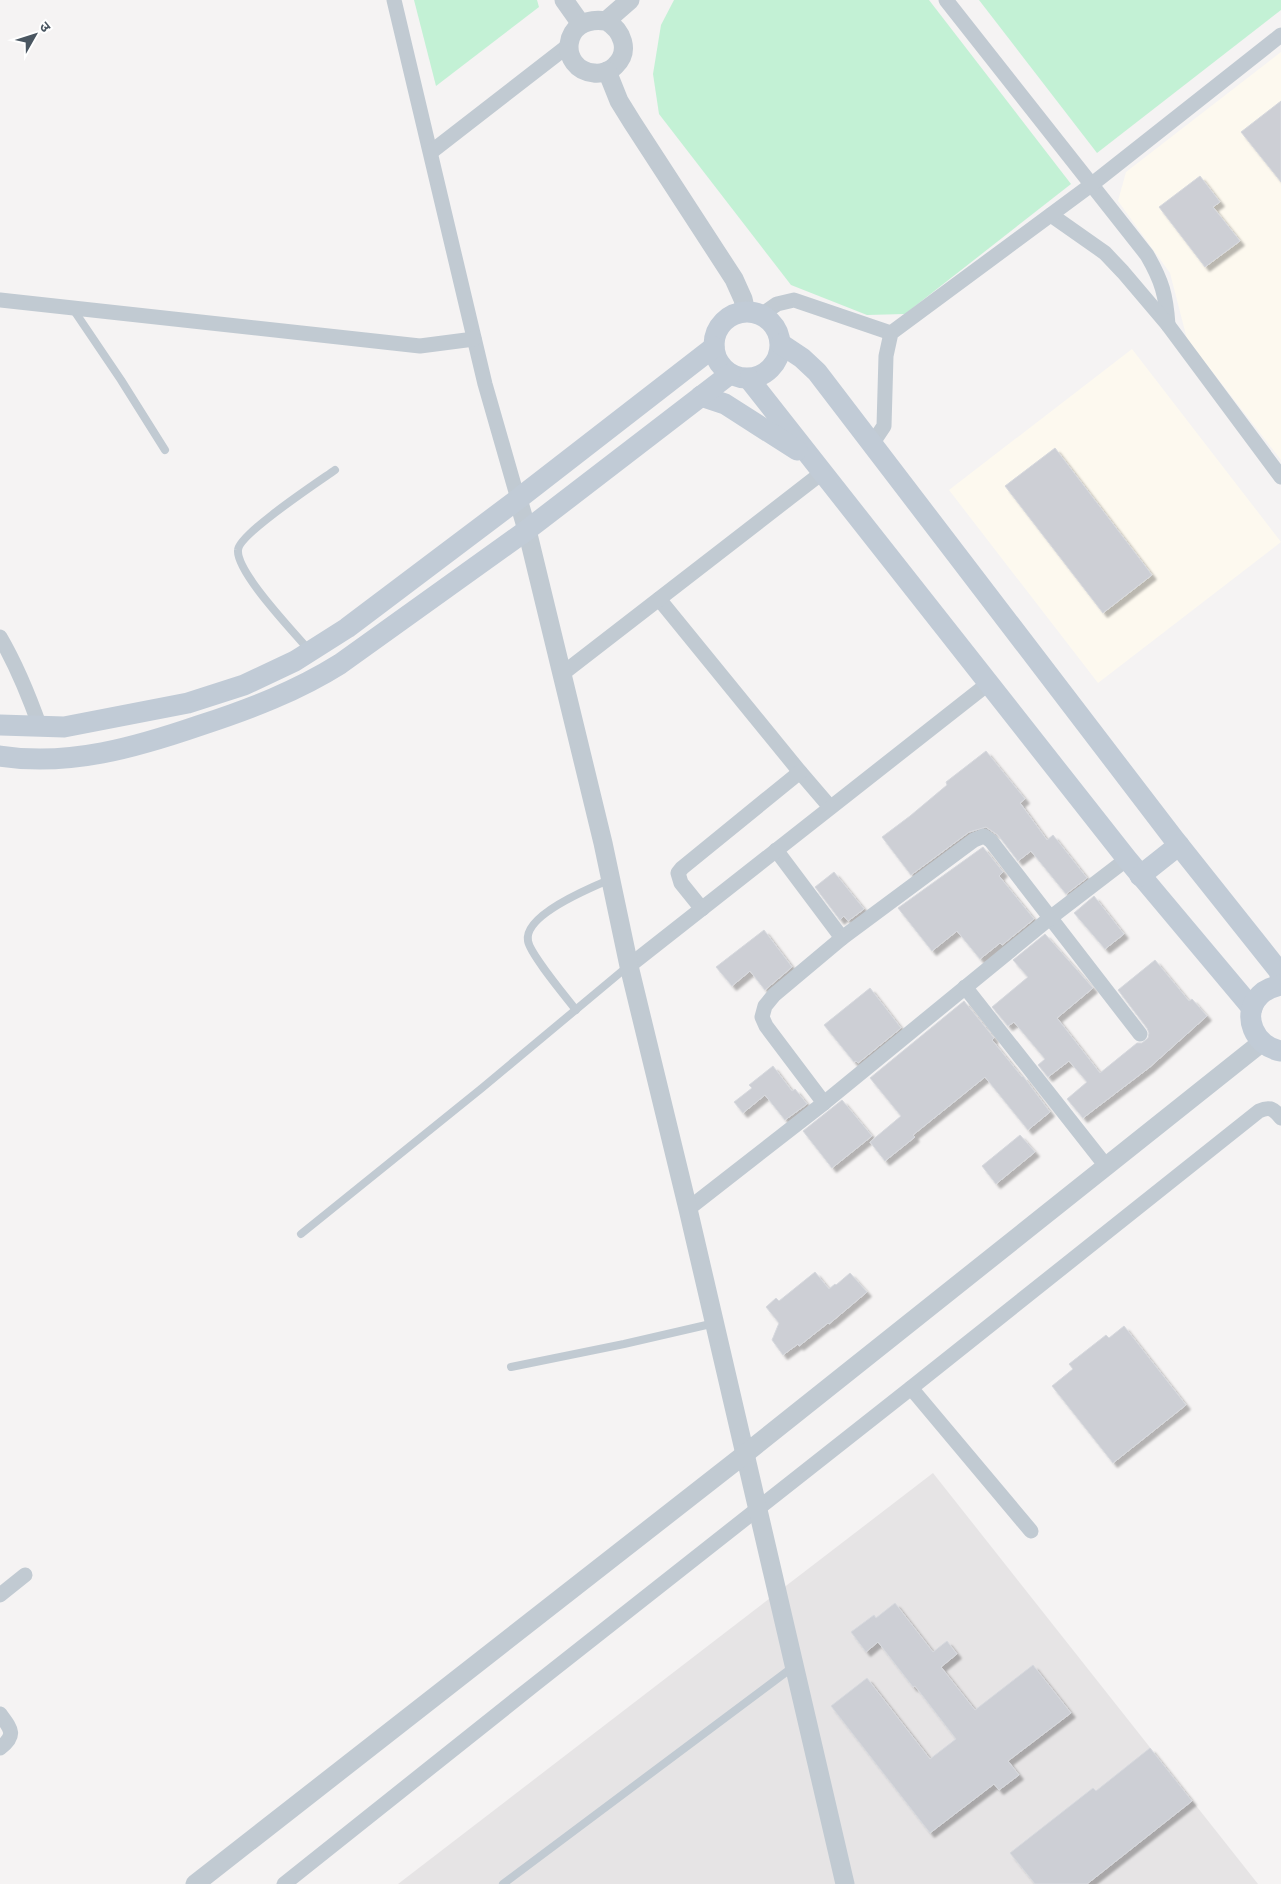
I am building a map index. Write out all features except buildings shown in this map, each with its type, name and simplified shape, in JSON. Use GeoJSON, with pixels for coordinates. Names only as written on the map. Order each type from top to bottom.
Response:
{"type":"FeatureCollection","features":[{"type":"Feature","properties":{"kind":"main road"},"geometry":{"type":"LineString","coordinates":[[0,756],[46,759],[75,757],[125,749],[233,715],[316,679],[340,664],[527,530],[701,396],[739,377],[759,377],[768,372],[780,355],[781,344],[775,327],[769,320],[753,314],[736,314],[726,319],[719,327],[715,336],[714,347],[716,357],[722,367],[739,377],[819,467],[1140,876],[1252,1008]]}},
{"type":"Feature","properties":{"kind":"main road"},"geometry":{"type":"LineString","coordinates":[[781,344],[802,358],[817,372],[1179,845],[1279,971],[1281,979]]}},
{"type":"Feature","properties":{"kind":"main road"},"geometry":{"type":"LineString","coordinates":[[0,725],[64,727],[188,702],[244,685],[295,661],[347,628],[518,499],[714,347]]}},
{"type":"Feature","properties":{"kind":"main road"},"geometry":{"type":"LineString","coordinates":[[701,396],[725,404],[757,423],[819,467]]}},
{"type":"Feature","properties":{"kind":"main road"},"geometry":{"type":"LineString","coordinates":[[1140,876],[1179,845]]}},
{"type":"Feature","properties":{"kind":"main road"},"geometry":{"type":"LineString","coordinates":[[1281,985],[1270,988],[1259,995],[1252,1008],[1250,1020],[1254,1032],[1261,1043],[1272,1050],[1281,1051]]}},
{"type":"Feature","properties":{"kind":"street"},"geometry":{"type":"LineString","coordinates":[[394,0],[485,384],[527,530],[562,674],[845,1884]]}},
{"type":"Feature","properties":{"kind":"street"},"geometry":{"type":"LineString","coordinates":[[564,0],[581,24]]}},
{"type":"Feature","properties":{"kind":"street"},"geometry":{"type":"LineString","coordinates":[[606,21],[630,0]]}},
{"type":"Feature","properties":{"kind":"street"},"geometry":{"type":"LineString","coordinates":[[946,0],[1147,255],[1159,277],[1166,299],[1168,325]]}},
{"type":"Feature","properties":{"kind":"street"},"geometry":{"type":"LineString","coordinates":[[589,20],[606,21],[614,25],[620,32],[623,50],[615,66],[607,71],[598,73],[580,69],[574,62],[570,54],[570,37],[574,29],[581,24],[589,20]]}},
{"type":"Feature","properties":{"kind":"street"},"geometry":{"type":"LineString","coordinates":[[872,444],[884,426],[886,356],[891,333],[1091,185],[1281,36]]}},
{"type":"Feature","properties":{"kind":"street"},"geometry":{"type":"LineString","coordinates":[[431,152],[569,46]]}},
{"type":"Feature","properties":{"kind":"street"},"geometry":{"type":"LineString","coordinates":[[607,71],[618,101],[734,278],[753,314],[777,304],[794,300],[891,333]]}},
{"type":"Feature","properties":{"kind":"street"},"geometry":{"type":"LineString","coordinates":[[1051,215],[1105,253],[1168,325],[1281,477]]}},
{"type":"Feature","properties":{"kind":"street"},"geometry":{"type":"LineString","coordinates":[[0,300],[420,346],[474,339]]}},
{"type":"Feature","properties":{"kind":"street"},"geometry":{"type":"LineString","coordinates":[[562,674],[659,599],[819,467]]}},
{"type":"Feature","properties":{"kind":"street"},"geometry":{"type":"LineString","coordinates":[[659,599],[830,807]]}},
{"type":"Feature","properties":{"kind":"street"},"geometry":{"type":"LineString","coordinates":[[0,637],[11,655],[28,692],[40,727]]}},
{"type":"Feature","properties":{"kind":"street"},"geometry":{"type":"LineString","coordinates":[[629,966],[989,683]]}},
{"type":"Feature","properties":{"kind":"street"},"geometry":{"type":"LineString","coordinates":[[702,908],[678,877],[678,873],[800,772]]}},
{"type":"Feature","properties":{"kind":"street"},"geometry":{"type":"LineString","coordinates":[[824,1103],[766,1026],[762,1017],[765,1006],[774,995],[842,938],[950,857],[974,840],[984,836],[990,841],[1140,1034]]}},
{"type":"Feature","properties":{"kind":"street"},"geometry":{"type":"LineString","coordinates":[[776,850],[842,938]]}},
{"type":"Feature","properties":{"kind":"street"},"geometry":{"type":"LineString","coordinates":[[688,1209],[824,1103],[1050,918],[1127,859]]}},
{"type":"Feature","properties":{"kind":"street"},"geometry":{"type":"LineString","coordinates":[[965,987],[1106,1166]]}},
{"type":"Feature","properties":{"kind":"street"},"geometry":{"type":"LineString","coordinates":[[195,1884],[745,1454],[1261,1043]]}},
{"type":"Feature","properties":{"kind":"street"},"geometry":{"type":"LineString","coordinates":[[284,1884],[1259,1111],[1266,1108],[1272,1109],[1281,1118]]}},
{"type":"Feature","properties":{"kind":"street"},"geometry":{"type":"LineString","coordinates":[[912,1388],[1031,1531]]}},
{"type":"Feature","properties":{"kind":"street"},"geometry":{"type":"LineString","coordinates":[[0,1594],[25,1575]]}},
{"type":"Feature","properties":{"kind":"street"},"geometry":{"type":"LineString","coordinates":[[0,1714],[10,1728],[12,1736],[0,1748]]}},
{"type":"Feature","properties":{"kind":"lane"},"geometry":{"type":"LineString","coordinates":[[73,309],[165,450]]}},
{"type":"Feature","properties":{"kind":"lane"},"geometry":{"type":"LineString","coordinates":[[310,652],[255,586],[240,563],[238,549],[242,541],[262,522],[334,470]]}},
{"type":"Feature","properties":{"kind":"lane"},"geometry":{"type":"LineString","coordinates":[[576,1010],[534,954],[528,940],[529,931],[562,901],[611,879]]}},
{"type":"Feature","properties":{"kind":"lane"},"geometry":{"type":"LineString","coordinates":[[301,1234],[629,966]]}},
{"type":"Feature","properties":{"kind":"lane"},"geometry":{"type":"LineString","coordinates":[[511,1367],[715,1323]]}},
{"type":"Feature","properties":{"kind":"lane"},"geometry":{"type":"LineString","coordinates":[[503,1884],[795,1666]]}},
{"type":"Feature","properties":{"kind":"shaded area"},"geometry":{"type":"Polygon","coordinates":[[[1281,52],[1281,460],[1187,339],[1170,273],[1118,201],[1126,172],[1281,52]]]}},
{"type":"Feature","properties":{"kind":"shaded area"},"geometry":{"type":"Polygon","coordinates":[[[1132,349],[1281,542],[1098,683],[949,490],[1132,349]]]}},
{"type":"Feature","properties":{"kind":"shaded area"},"geometry":{"type":"Polygon","coordinates":[[[933,1473],[1258,1884],[398,1884],[933,1473]]]}},
{"type":"Feature","properties":{"kind":"green space"},"geometry":{"type":"Polygon","coordinates":[[[414,0],[537,0],[539,7],[436,86],[414,0]]]}},
{"type":"Feature","properties":{"kind":"green space"},"geometry":{"type":"Polygon","coordinates":[[[674,0],[929,0],[1071,184],[905,314],[867,315],[791,285],[659,114],[653,74],[661,25],[674,0]]]}},
{"type":"Feature","properties":{"kind":"green space"},"geometry":{"type":"Polygon","coordinates":[[[979,0],[1281,0],[1281,10],[1097,153],[979,0]]]}}]}
